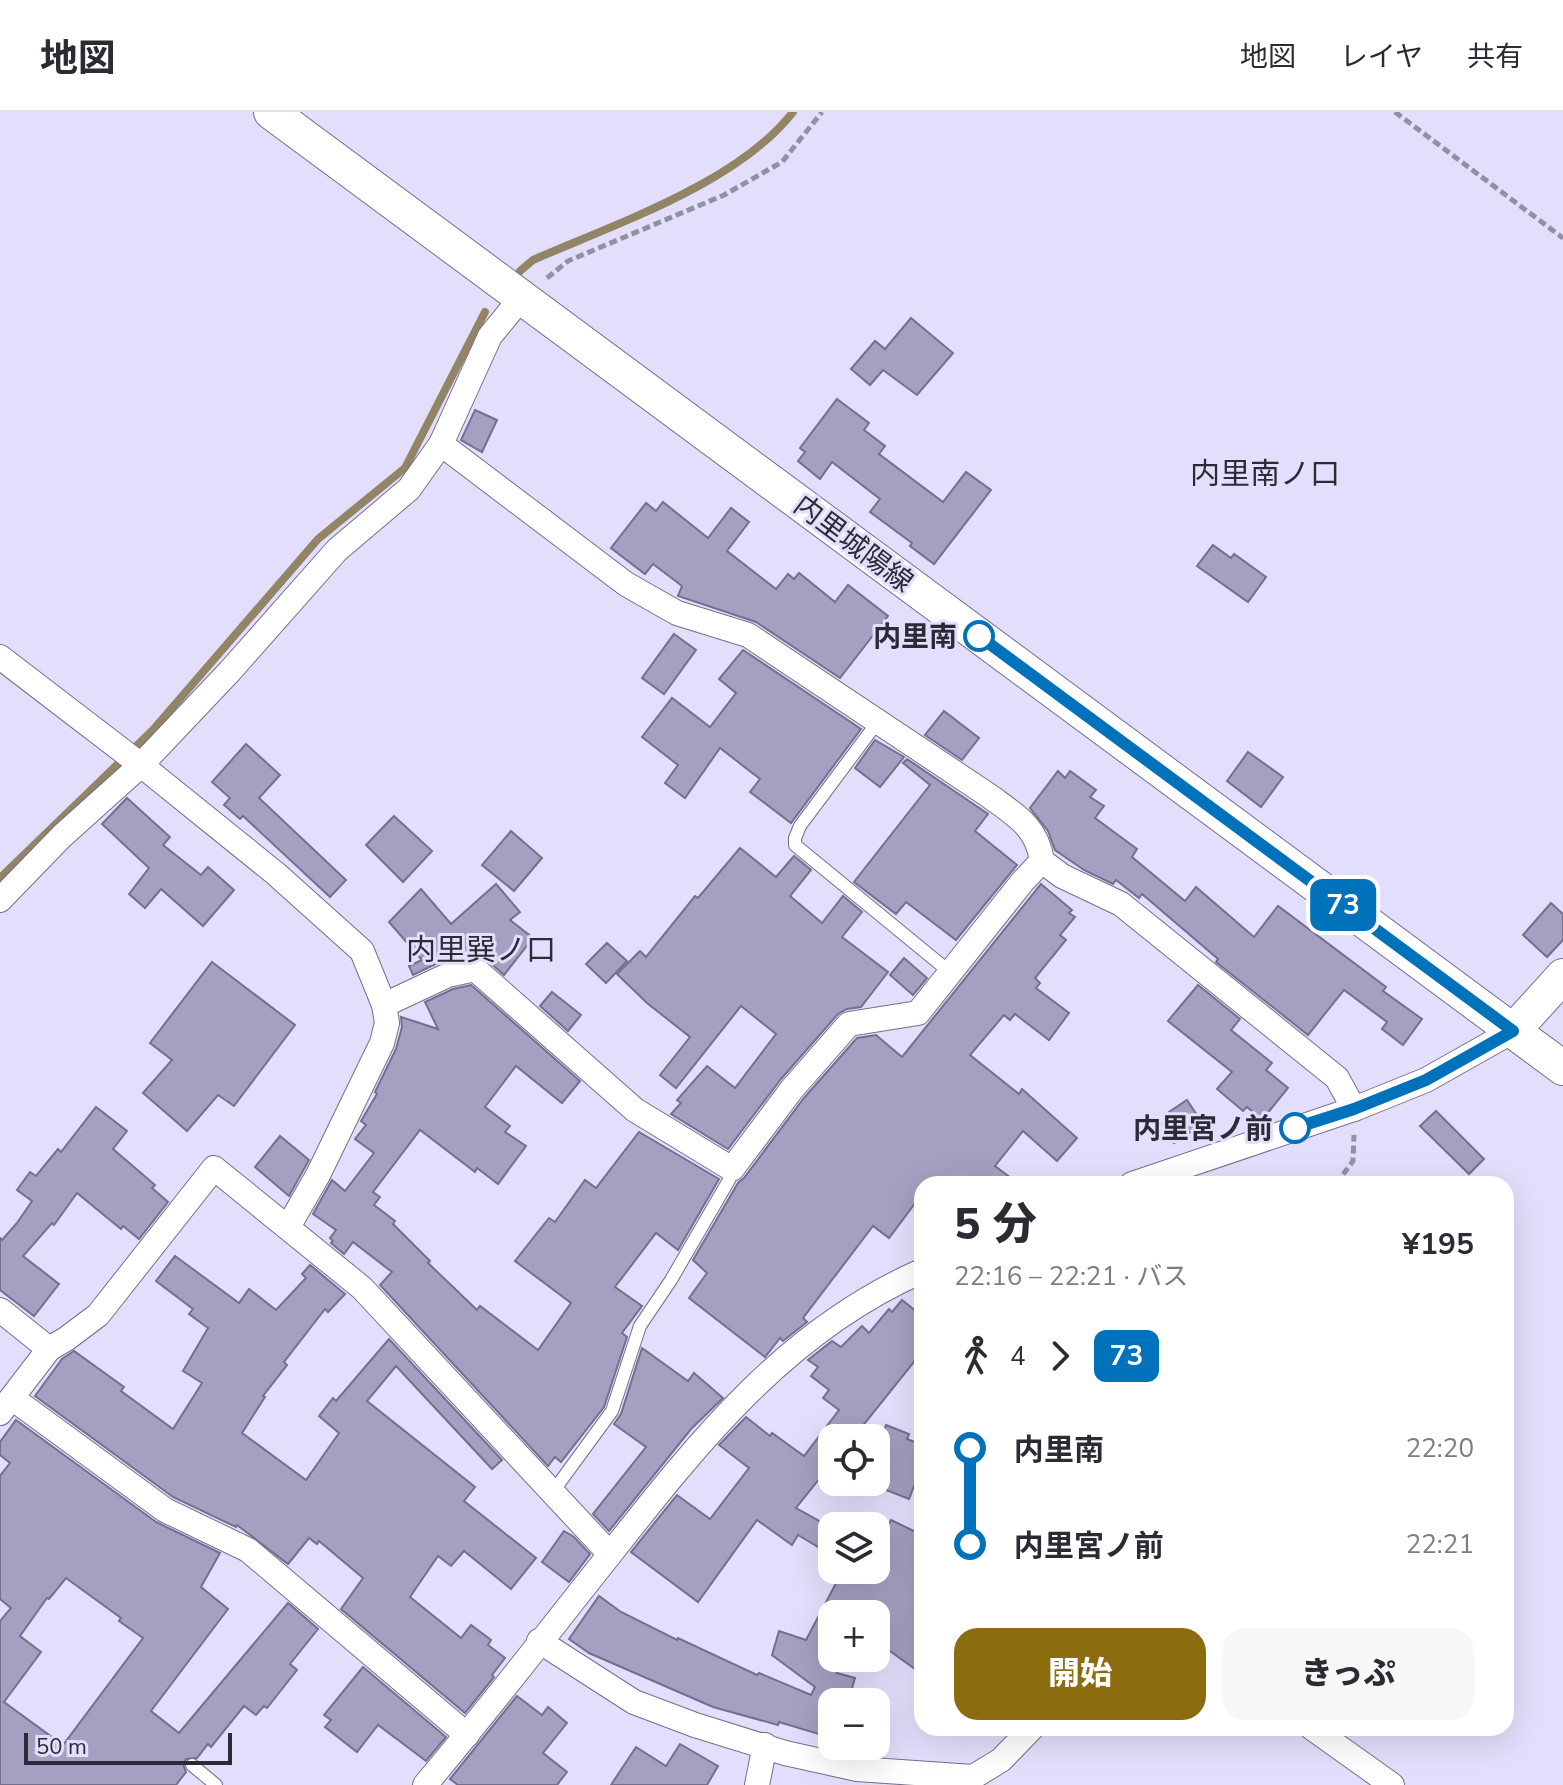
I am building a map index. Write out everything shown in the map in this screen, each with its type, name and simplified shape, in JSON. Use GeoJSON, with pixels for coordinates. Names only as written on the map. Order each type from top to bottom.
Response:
{"type":"FeatureCollection","features":[{"type":"Feature","properties":{"kind":"main road","name":"内里城陽線"},"geometry":{"type":"LineString","coordinates":[[271,112],[1563,1068]]}},
{"type":"Feature","properties":{"kind":"main road"},"geometry":{"type":"LineString","coordinates":[[1513,1031],[1563,976]]}},
{"type":"Feature","properties":{"kind":"street"},"geometry":{"type":"LineString","coordinates":[[0,900],[62,836],[141,765],[230,671],[337,550],[409,489],[441,444],[490,336],[522,297]]}},
{"type":"Feature","properties":{"kind":"street"},"geometry":{"type":"LineString","coordinates":[[441,444],[626,584],[677,613],[748,635],[879,720],[1014,814],[1039,842],[1042,861],[1062,876],[1121,904],[1337,1078],[1354,1109]]}},
{"type":"Feature","properties":{"kind":"street"},"geometry":{"type":"LineString","coordinates":[[0,657],[275,873],[362,951],[384,1005],[387,1023],[382,1043],[318,1175],[288,1227]]}},
{"type":"Feature","properties":{"kind":"street"},"geometry":{"type":"LineString","coordinates":[[384,1005],[448,975],[475,969],[635,1110],[732,1169],[792,1089],[849,1024],[918,1013],[1042,861]]}},
{"type":"Feature","properties":{"kind":"street"},"geometry":{"type":"LineString","coordinates":[[1156,1176],[1354,1109],[1426,1080],[1513,1031]]}},
{"type":"Feature","properties":{"kind":"street"},"geometry":{"type":"LineString","coordinates":[[467,1735],[248,1550],[165,1510],[6,1405],[49,1349],[98,1315],[214,1168],[362,1288],[610,1554]]}},
{"type":"Feature","properties":{"kind":"street"},"geometry":{"type":"LineString","coordinates":[[425,1785],[670,1477],[719,1421],[803,1342],[891,1285],[914,1275]]}},
{"type":"Feature","properties":{"kind":"street"},"geometry":{"type":"LineString","coordinates":[[0,1310],[49,1349]]}},
{"type":"Feature","properties":{"kind":"street"},"geometry":{"type":"LineString","coordinates":[[539,1641],[634,1702],[785,1753],[857,1769],[973,1777],[1001,1760],[1024,1736]]}},
{"type":"Feature","properties":{"kind":"street"},"geometry":{"type":"LineString","coordinates":[[1323,1736],[1392,1785]]}},
{"type":"Feature","properties":{"kind":"street"},"geometry":{"type":"LineString","coordinates":[[757,1785],[765,1745]]}},
{"type":"Feature","properties":{"kind":"lane"},"geometry":{"type":"LineString","coordinates":[[879,720],[800,826],[795,845],[951,973]]}},
{"type":"Feature","properties":{"kind":"lane"},"geometry":{"type":"LineString","coordinates":[[552,1493],[612,1411],[640,1326],[671,1280],[729,1180],[732,1169]]}},
{"type":"Feature","properties":{"kind":"lane"},"geometry":{"type":"LineString","coordinates":[[192,1765],[216,1785]]}},
{"type":"Feature","properties":{"kind":"path"},"geometry":{"type":"LineString","coordinates":[[522,297],[568,261],[724,195],[782,162],[822,112]]}},
{"type":"Feature","properties":{"kind":"path"},"geometry":{"type":"LineString","coordinates":[[1395,112],[1563,238]]}},
{"type":"Feature","properties":{"kind":"path"},"geometry":{"type":"LineString","coordinates":[[1342,1176],[1353,1161],[1354,1109]]}},
{"type":"Feature","properties":{"kind":"building"},"geometry":{"type":"Polygon","coordinates":[[[911,318],[953,353],[917,395],[883,370],[870,385],[851,369],[875,341],[885,349],[911,318]]]}},
{"type":"Feature","properties":{"kind":"building"},"geometry":{"type":"Polygon","coordinates":[[[837,399],[869,423],[864,430],[885,446],[879,454],[943,502],[966,472],[991,490],[934,564],[910,546],[912,543],[870,512],[880,499],[832,462],[820,479],[798,461],[805,452],[800,448],[837,399]]]}},
{"type":"Feature","properties":{"kind":"building"},"geometry":{"type":"Polygon","coordinates":[[[475,410],[497,420],[482,452],[461,440],[475,410]]]}},
{"type":"Feature","properties":{"kind":"building"},"geometry":{"type":"Polygon","coordinates":[[[663,502],[708,538],[731,508],[749,522],[727,551],[776,589],[788,574],[794,579],[799,573],[835,602],[848,585],[888,616],[840,678],[756,622],[678,596],[682,586],[653,564],[645,574],[611,548],[646,503],[656,511],[663,502]]]}},
{"type":"Feature","properties":{"kind":"building"},"geometry":{"type":"Polygon","coordinates":[[[1213,545],[1231,558],[1234,554],[1266,577],[1248,602],[1197,566],[1213,545]]]}},
{"type":"Feature","properties":{"kind":"building"},"geometry":{"type":"Polygon","coordinates":[[[674,634],[696,650],[664,694],[642,678],[674,634]]]}},
{"type":"Feature","properties":{"kind":"building"},"geometry":{"type":"Polygon","coordinates":[[[743,650],[861,729],[791,823],[750,792],[760,779],[720,748],[685,798],[665,783],[678,765],[642,737],[672,698],[710,727],[736,693],[719,679],[743,650]]]}},
{"type":"Feature","properties":{"kind":"building"},"geometry":{"type":"Polygon","coordinates":[[[944,711],[979,738],[962,760],[925,735],[944,711]]]}},
{"type":"Feature","properties":{"kind":"building"},"geometry":{"type":"Polygon","coordinates":[[[875,740],[904,757],[880,787],[855,768],[875,740]]]}},
{"type":"Feature","properties":{"kind":"building"},"geometry":{"type":"Polygon","coordinates":[[[246,744],[280,775],[259,798],[346,880],[330,897],[243,816],[240,819],[224,805],[230,798],[212,782],[246,744]]]}},
{"type":"Feature","properties":{"kind":"building"},"geometry":{"type":"Polygon","coordinates":[[[1248,752],[1283,777],[1261,807],[1227,781],[1248,752]]]}},
{"type":"Feature","properties":{"kind":"building"},"geometry":{"type":"Polygon","coordinates":[[[907,759],[988,814],[975,831],[1017,865],[956,940],[906,902],[896,914],[854,882],[930,785],[903,763],[907,759]]]}},
{"type":"Feature","properties":{"kind":"building"},"geometry":{"type":"Polygon","coordinates":[[[1058,771],[1065,778],[1070,771],[1096,790],[1090,797],[1104,806],[1095,818],[1137,849],[1132,857],[1185,901],[1196,887],[1254,937],[1278,906],[1386,987],[1383,991],[1422,1019],[1403,1045],[1382,1029],[1387,1022],[1344,990],[1308,1035],[1216,962],[1218,959],[1142,894],[1139,898],[1116,880],[1113,884],[1084,870],[1055,850],[1048,831],[1030,808],[1058,771]]]}},
{"type":"Feature","properties":{"kind":"building"},"geometry":{"type":"Polygon","coordinates":[[[127,798],[170,837],[163,845],[201,875],[208,867],[234,890],[203,926],[161,889],[145,908],[129,894],[149,868],[102,824],[127,798]]]}},
{"type":"Feature","properties":{"kind":"building"},"geometry":{"type":"Polygon","coordinates":[[[394,816],[432,851],[403,882],[366,845],[394,816]]]}},
{"type":"Feature","properties":{"kind":"building"},"geometry":{"type":"Polygon","coordinates":[[[511,831],[542,858],[514,891],[482,865],[511,831]]]}},
{"type":"Feature","properties":{"kind":"building"},"geometry":{"type":"Polygon","coordinates":[[[740,848],[776,877],[794,856],[811,870],[790,896],[822,923],[843,896],[862,912],[842,937],[888,972],[861,1007],[838,1014],[781,1079],[728,1149],[671,1114],[681,1103],[677,1100],[707,1066],[735,1088],[776,1034],[741,1006],[676,1088],[660,1075],[690,1037],[617,974],[640,951],[646,957],[695,896],[698,898],[740,848]]]}},
{"type":"Feature","properties":{"kind":"building"},"geometry":{"type":"Polygon","coordinates":[[[496,884],[520,912],[510,920],[533,938],[504,975],[484,957],[472,954],[444,960],[413,975],[409,966],[422,960],[389,922],[421,889],[451,924],[496,884]]]}},
{"type":"Feature","properties":{"kind":"building"},"geometry":{"type":"Polygon","coordinates":[[[1041,884],[1072,910],[1069,913],[1075,917],[1060,935],[1066,940],[1035,978],[1040,983],[1036,988],[1069,1013],[1049,1040],[1015,1014],[1010,1020],[1004,1015],[970,1055],[1019,1094],[1022,1089],[1077,1138],[1057,1161],[1023,1131],[995,1166],[1008,1176],[914,1176],[914,1205],[889,1238],[873,1226],[803,1318],[807,1322],[783,1341],[780,1338],[765,1357],[689,1298],[707,1273],[693,1260],[738,1183],[804,1098],[857,1038],[876,1035],[902,1057],[1041,884]]]}},
{"type":"Feature","properties":{"kind":"building"},"geometry":{"type":"Polygon","coordinates":[[[1551,903],[1563,914],[1563,940],[1547,957],[1523,935],[1551,903]]]}},
{"type":"Feature","properties":{"kind":"building"},"geometry":{"type":"Polygon","coordinates":[[[607,943],[627,961],[606,983],[586,964],[607,943]]]}},
{"type":"Feature","properties":{"kind":"building"},"geometry":{"type":"Polygon","coordinates":[[[904,958],[927,978],[913,995],[890,975],[904,958]]]}},
{"type":"Feature","properties":{"kind":"building"},"geometry":{"type":"Polygon","coordinates":[[[212,962],[295,1025],[234,1106],[218,1095],[187,1131],[143,1093],[172,1060],[150,1043],[212,962]]]}},
{"type":"Feature","properties":{"kind":"building"},"geometry":{"type":"Polygon","coordinates":[[[471,985],[580,1081],[562,1103],[516,1066],[485,1107],[510,1126],[505,1132],[526,1146],[498,1184],[477,1168],[475,1172],[420,1130],[373,1192],[380,1197],[374,1205],[395,1221],[393,1224],[430,1261],[428,1263],[477,1310],[480,1306],[538,1350],[571,1303],[515,1261],[549,1218],[555,1222],[585,1180],[596,1188],[639,1132],[719,1179],[678,1250],[656,1233],[615,1287],[642,1306],[622,1333],[627,1337],[604,1407],[561,1462],[555,1457],[548,1466],[380,1285],[392,1272],[353,1242],[344,1254],[331,1243],[330,1238],[336,1230],[313,1214],[332,1180],[345,1191],[374,1153],[355,1139],[366,1125],[361,1121],[377,1094],[375,1092],[396,1049],[402,1027],[401,1017],[438,1029],[425,1002],[453,989],[471,985]]]}},
{"type":"Feature","properties":{"kind":"building"},"geometry":{"type":"Polygon","coordinates":[[[1198,985],[1240,1019],[1231,1030],[1272,1063],[1266,1070],[1288,1088],[1262,1120],[1247,1107],[1243,1111],[1217,1089],[1232,1072],[1168,1021],[1198,985]]]}},
{"type":"Feature","properties":{"kind":"building"},"geometry":{"type":"Polygon","coordinates":[[[552,992],[581,1015],[568,1031],[540,1006],[552,992]]]}},
{"type":"Feature","properties":{"kind":"building"},"geometry":{"type":"Polygon","coordinates":[[[1187,1100],[1203,1124],[1174,1143],[1162,1124],[1173,1117],[1169,1112],[1187,1100]]]}},
{"type":"Feature","properties":{"kind":"building"},"geometry":{"type":"Polygon","coordinates":[[[96,1107],[127,1131],[113,1149],[155,1185],[152,1188],[168,1202],[139,1239],[123,1226],[121,1229],[77,1193],[54,1225],[52,1223],[23,1256],[59,1284],[34,1316],[0,1290],[0,1238],[2,1240],[17,1223],[32,1201],[17,1190],[30,1172],[36,1176],[58,1149],[61,1152],[96,1107]]]}},
{"type":"Feature","properties":{"kind":"building"},"geometry":{"type":"Polygon","coordinates":[[[1436,1111],[1484,1159],[1469,1174],[1420,1126],[1436,1111]]]}},
{"type":"Feature","properties":{"kind":"building"},"geometry":{"type":"Polygon","coordinates":[[[280,1136],[309,1160],[289,1196],[255,1167],[280,1136]]]}},
{"type":"Feature","properties":{"kind":"building"},"geometry":{"type":"Polygon","coordinates":[[[175,1256],[239,1303],[249,1289],[276,1310],[306,1278],[302,1274],[310,1265],[345,1294],[328,1312],[325,1309],[284,1362],[287,1365],[263,1396],[242,1433],[306,1480],[339,1433],[319,1416],[333,1398],[336,1401],[389,1339],[502,1460],[492,1469],[396,1366],[367,1401],[475,1487],[464,1501],[536,1558],[511,1589],[464,1551],[451,1566],[438,1556],[410,1597],[461,1638],[471,1625],[491,1640],[488,1645],[505,1658],[465,1713],[341,1609],[363,1578],[319,1541],[317,1544],[309,1538],[288,1564],[237,1525],[173,1497],[35,1396],[62,1359],[74,1351],[124,1387],[121,1391],[173,1429],[202,1383],[183,1371],[208,1328],[189,1314],[193,1309],[156,1281],[175,1256]]]}},
{"type":"Feature","properties":{"kind":"building"},"geometry":{"type":"Polygon","coordinates":[[[902,1300],[914,1310],[914,1362],[864,1424],[828,1424],[839,1410],[823,1398],[829,1390],[811,1376],[818,1367],[808,1360],[832,1341],[841,1347],[862,1326],[869,1333],[889,1309],[892,1312],[902,1300]]]}},
{"type":"Feature","properties":{"kind":"building"},"geometry":{"type":"Polygon","coordinates":[[[642,1348],[688,1381],[694,1373],[723,1398],[691,1429],[609,1531],[593,1514],[646,1447],[614,1424],[621,1414],[642,1348]]]}},
{"type":"Feature","properties":{"kind":"building"},"geometry":{"type":"Polygon","coordinates":[[[746,1417],[804,1456],[818,1438],[818,1480],[796,1508],[818,1520],[818,1547],[798,1535],[792,1545],[757,1520],[698,1602],[631,1552],[677,1495],[710,1519],[749,1468],[719,1445],[746,1417]]]}},
{"type":"Feature","properties":{"kind":"building"},"geometry":{"type":"Polygon","coordinates":[[[16,1420],[156,1522],[220,1553],[201,1587],[228,1609],[151,1711],[179,1733],[288,1603],[318,1629],[290,1664],[297,1670],[267,1708],[264,1706],[256,1715],[244,1706],[211,1747],[208,1744],[197,1758],[186,1759],[183,1764],[186,1772],[176,1785],[0,1785],[0,1621],[11,1608],[0,1599],[0,1476],[10,1463],[0,1455],[0,1442],[16,1420]],[[66,1578],[47,1598],[20,1636],[41,1652],[4,1702],[63,1745],[143,1638],[119,1621],[121,1618],[66,1578]]]}},
{"type":"Feature","properties":{"kind":"building"},"geometry":{"type":"Polygon","coordinates":[[[890,1427],[909,1434],[907,1439],[914,1442],[914,1486],[909,1499],[890,1492],[890,1427]]]}},
{"type":"Feature","properties":{"kind":"building"},"geometry":{"type":"Polygon","coordinates":[[[890,1522],[914,1531],[914,1668],[890,1651],[890,1600],[827,1600],[836,1584],[890,1584],[890,1522]]]}},
{"type":"Feature","properties":{"kind":"building"},"geometry":{"type":"Polygon","coordinates":[[[564,1531],[590,1554],[569,1582],[542,1562],[564,1531]]]}},
{"type":"Feature","properties":{"kind":"building"},"geometry":{"type":"Polygon","coordinates":[[[599,1596],[621,1612],[677,1640],[811,1695],[815,1687],[772,1655],[779,1631],[806,1640],[818,1617],[818,1672],[837,1672],[855,1678],[852,1688],[818,1688],[818,1734],[713,1707],[589,1653],[569,1639],[599,1596]]]}},
{"type":"Feature","properties":{"kind":"building"},"geometry":{"type":"Polygon","coordinates":[[[363,1667],[446,1737],[426,1761],[378,1725],[357,1752],[325,1727],[331,1720],[324,1715],[363,1667]]]}},
{"type":"Feature","properties":{"kind":"building"},"geometry":{"type":"Polygon","coordinates":[[[517,1696],[542,1715],[548,1707],[567,1723],[543,1753],[567,1772],[557,1785],[458,1785],[450,1779],[517,1696]]]}},
{"type":"Feature","properties":{"kind":"building"},"geometry":{"type":"Polygon","coordinates":[[[680,1744],[718,1766],[707,1785],[611,1785],[636,1747],[666,1766],[680,1744]]]}},
{"type":"Feature","properties":{"kind":"waterway"},"geometry":{"type":"LineString","coordinates":[[520,271],[533,260],[637,216],[708,181],[741,160],[793,112]]}},
{"type":"Feature","properties":{"kind":"waterway"},"geometry":{"type":"LineString","coordinates":[[0,878],[152,731],[318,539],[405,468],[485,312]]}},
{"type":"Feature","properties":{"kind":"bus line","name":"73"},"geometry":{"type":"LineString","coordinates":[[979,636],[1513,1031],[1426,1080],[1354,1109],[1295,1128]]}},
{"type":"Feature","properties":{"kind":"place","name":"内里南"},"geometry":{"type":"Point","coordinates":[979,636]}},
{"type":"Feature","properties":{"kind":"place","name":"内里宮ノ前"},"geometry":{"type":"Point","coordinates":[1295,1128]}},
{"type":"Feature","properties":{"kind":"district","name":"内里南ノ口"},"geometry":{"type":"Point","coordinates":[1265,474]}},
{"type":"Feature","properties":{"kind":"district","name":"内里巽ノ口"},"geometry":{"type":"Point","coordinates":[481,950]}}]}
